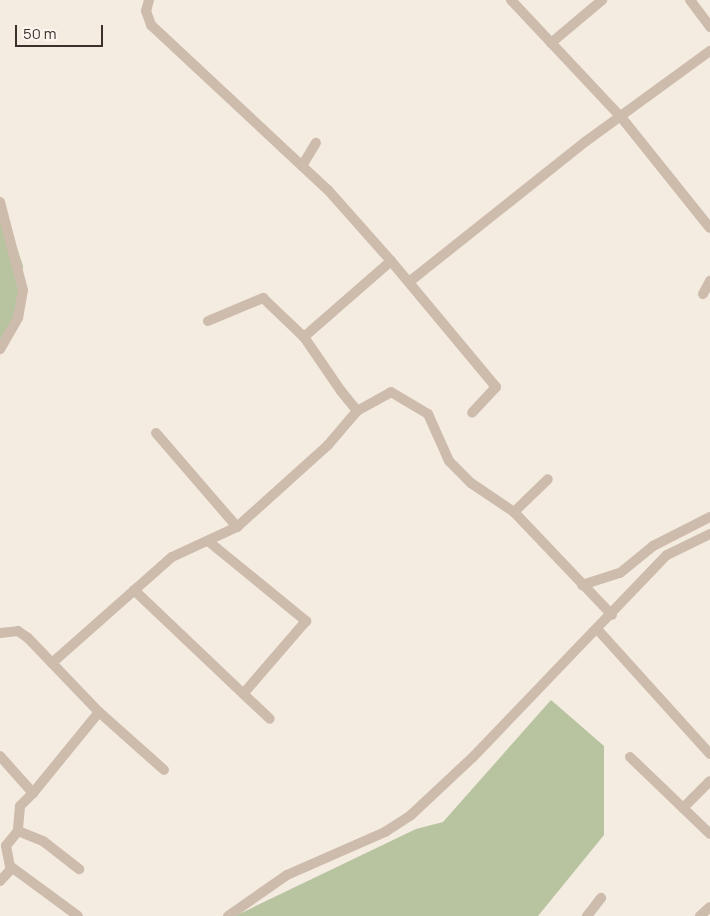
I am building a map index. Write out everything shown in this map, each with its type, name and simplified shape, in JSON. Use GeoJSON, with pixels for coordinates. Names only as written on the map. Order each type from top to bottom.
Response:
{"type":"FeatureCollection","features":[{"type":"Feature","properties":{"kind":"street"},"geometry":{"type":"LineString","coordinates":[[149,0],[146,11],[151,26],[302,166],[392,261],[496,387],[472,413]]}},
{"type":"Feature","properties":{"kind":"street"},"geometry":{"type":"LineString","coordinates":[[511,0],[621,117],[710,228]]}},
{"type":"Feature","properties":{"kind":"street"},"geometry":{"type":"LineString","coordinates":[[551,43],[602,0]]}},
{"type":"Feature","properties":{"kind":"street"},"geometry":{"type":"LineString","coordinates":[[690,0],[710,27]]}},
{"type":"Feature","properties":{"kind":"street"},"geometry":{"type":"LineString","coordinates":[[409,282],[621,117],[710,52]]}},
{"type":"Feature","properties":{"kind":"street"},"geometry":{"type":"LineString","coordinates":[[302,166],[316,143]]}},
{"type":"Feature","properties":{"kind":"street"},"geometry":{"type":"LineString","coordinates":[[0,202],[22,290],[18,318],[0,349]]}},
{"type":"Feature","properties":{"kind":"street"},"geometry":{"type":"LineString","coordinates":[[304,337],[392,261]]}},
{"type":"Feature","properties":{"kind":"street"},"geometry":{"type":"LineString","coordinates":[[703,294],[710,281]]}},
{"type":"Feature","properties":{"kind":"street"},"geometry":{"type":"LineString","coordinates":[[208,321],[263,298],[304,337],[357,410]]}},
{"type":"Feature","properties":{"kind":"street"},"geometry":{"type":"LineString","coordinates":[[52,663],[172,557],[237,527],[328,445],[357,410],[380,396],[400,394],[428,414],[450,461],[471,483],[514,512],[602,608],[612,616]]}},
{"type":"Feature","properties":{"kind":"street"},"geometry":{"type":"LineString","coordinates":[[156,433],[237,527]]}},
{"type":"Feature","properties":{"kind":"street"},"geometry":{"type":"LineString","coordinates":[[514,512],[548,479]]}},
{"type":"Feature","properties":{"kind":"street"},"geometry":{"type":"LineString","coordinates":[[583,586],[620,573],[653,546],[710,517]]}},
{"type":"Feature","properties":{"kind":"street"},"geometry":{"type":"LineString","coordinates":[[228,916],[287,875],[385,832],[411,815],[612,616],[667,556],[710,534]]}},
{"type":"Feature","properties":{"kind":"street"},"geometry":{"type":"LineString","coordinates":[[208,541],[306,621],[243,694]]}},
{"type":"Feature","properties":{"kind":"street"},"geometry":{"type":"LineString","coordinates":[[134,590],[270,719]]}},
{"type":"Feature","properties":{"kind":"street"},"geometry":{"type":"LineString","coordinates":[[1,630],[28,638],[99,712],[164,770]]}},
{"type":"Feature","properties":{"kind":"street"},"geometry":{"type":"LineString","coordinates":[[598,630],[710,754]]}},
{"type":"Feature","properties":{"kind":"street"},"geometry":{"type":"LineString","coordinates":[[78,916],[12,868],[4,854],[18,830],[20,806],[99,712]]}},
{"type":"Feature","properties":{"kind":"street"},"geometry":{"type":"LineString","coordinates":[[0,756],[32,793]]}},
{"type":"Feature","properties":{"kind":"street"},"geometry":{"type":"LineString","coordinates":[[630,757],[710,834]]}},
{"type":"Feature","properties":{"kind":"street"},"geometry":{"type":"LineString","coordinates":[[683,808],[710,781]]}},
{"type":"Feature","properties":{"kind":"street"},"geometry":{"type":"LineString","coordinates":[[18,830],[43,841],[79,869]]}},
{"type":"Feature","properties":{"kind":"street"},"geometry":{"type":"LineString","coordinates":[[0,881],[12,868]]}},
{"type":"Feature","properties":{"kind":"street"},"geometry":{"type":"LineString","coordinates":[[587,916],[600,898]]}},
{"type":"Feature","properties":{"kind":"street"},"geometry":{"type":"LineString","coordinates":[[700,916],[710,907]]}},
{"type":"Feature","properties":{"kind":"green space"},"geometry":{"type":"Polygon","coordinates":[[[0,196],[23,266],[15,325],[0,343],[0,196]]]}},
{"type":"Feature","properties":{"kind":"green space"},"geometry":{"type":"Polygon","coordinates":[[[551,700],[604,746],[604,835],[538,916],[235,916],[416,829],[443,822],[551,700]]]}}]}
